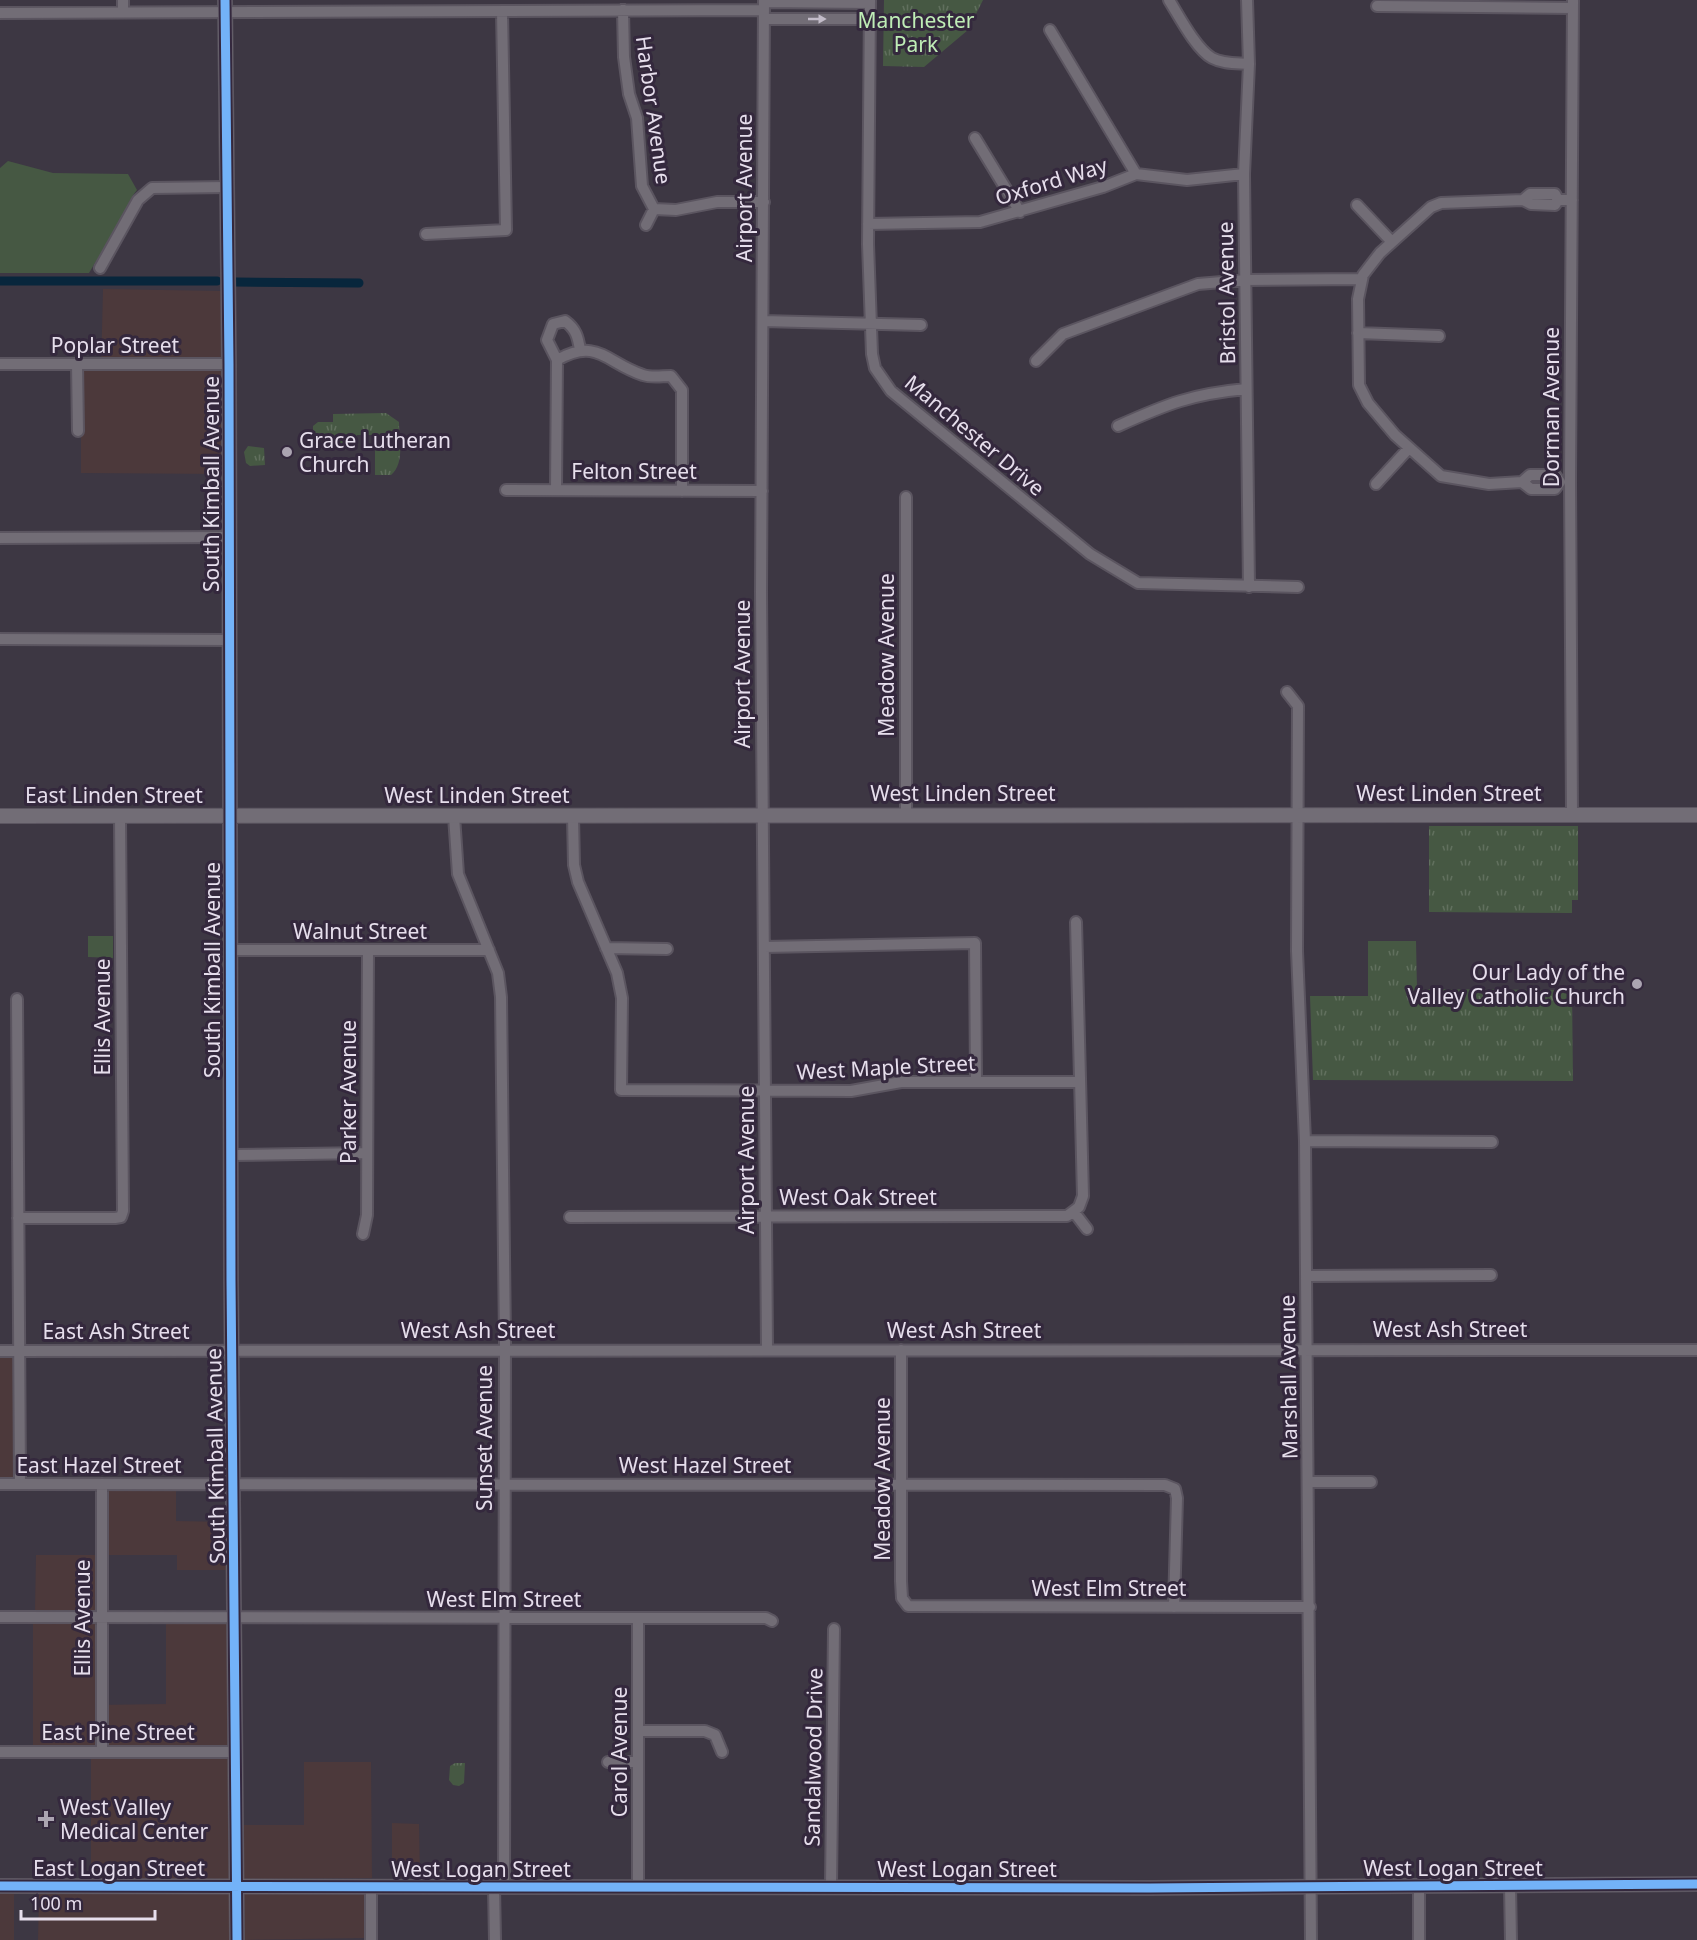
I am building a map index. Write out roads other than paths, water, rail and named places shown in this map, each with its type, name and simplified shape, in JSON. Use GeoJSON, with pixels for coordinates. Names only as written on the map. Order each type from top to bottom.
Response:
{"type":"FeatureCollection","features":[{"type":"Feature","properties":{"kind":"street"},"geometry":{"type":"LineString","coordinates":[[123,0],[123,12]]}},
{"type":"Feature","properties":{"kind":"street"},"geometry":{"type":"LineString","coordinates":[[1169,0],[1192,37],[1211,57],[1228,63],[1250,64]]}},
{"type":"Feature","properties":{"kind":"street","name":"Bristol Avenue"},"geometry":{"type":"LineString","coordinates":[[1247,0],[1250,64],[1244,174],[1249,586]]}},
{"type":"Feature","properties":{"kind":"street"},"geometry":{"type":"LineString","coordinates":[[764,8],[870,1]]}},
{"type":"Feature","properties":{"kind":"street","name":"Manchester Drive"},"geometry":{"type":"LineString","coordinates":[[870,1],[868,224],[871,325],[875,368],[891,391],[1090,554],[1138,583],[1298,587]]}},
{"type":"Feature","properties":{"kind":"street"},"geometry":{"type":"LineString","coordinates":[[1377,6],[1573,4]]}},
{"type":"Feature","properties":{"kind":"street","name":"Dorman Avenue"},"geometry":{"type":"LineString","coordinates":[[1572,814],[1565,481],[1572,200],[1573,4]]}},
{"type":"Feature","properties":{"kind":"street"},"geometry":{"type":"LineString","coordinates":[[0,13],[123,12],[225,6],[502,11],[623,10],[703,5],[764,8],[870,19]]}},
{"type":"Feature","properties":{"kind":"street","name":"South Kimball Avenue"},"geometry":{"type":"LineString","coordinates":[[225,6],[230,364],[228,817],[237,1940]]}},
{"type":"Feature","properties":{"kind":"street","name":"Airport Avenue"},"geometry":{"type":"LineString","coordinates":[[764,8],[762,491],[767,1348]]}},
{"type":"Feature","properties":{"kind":"street","name":"Harbor Avenue"},"geometry":{"type":"LineString","coordinates":[[623,10],[624,57],[629,94],[637,118],[642,186],[654,209],[676,210],[717,202],[764,202]]}},
{"type":"Feature","properties":{"kind":"street"},"geometry":{"type":"LineString","coordinates":[[426,234],[506,230],[502,11]]}},
{"type":"Feature","properties":{"kind":"street"},"geometry":{"type":"LineString","coordinates":[[1050,30],[1136,174]]}},
{"type":"Feature","properties":{"kind":"street"},"geometry":{"type":"LineString","coordinates":[[975,138],[1020,212]]}},
{"type":"Feature","properties":{"kind":"street","name":"Oxford Way"},"geometry":{"type":"LineString","coordinates":[[868,224],[980,222],[1103,187],[1136,174],[1186,180],[1244,174]]}},
{"type":"Feature","properties":{"kind":"street"},"geometry":{"type":"LineString","coordinates":[[100,268],[138,200],[152,189],[227,187]]}},
{"type":"Feature","properties":{"kind":"street"},"geometry":{"type":"LineString","coordinates":[[1565,481],[1554,475],[1530,475],[1522,482],[1490,484],[1441,476],[1409,448],[1368,404],[1359,385],[1358,299],[1362,279],[1380,253],[1417,217],[1441,203],[1523,200],[1530,194],[1555,194],[1558,200],[1572,200]]}},
{"type":"Feature","properties":{"kind":"street"},"geometry":{"type":"LineString","coordinates":[[1357,205],[1392,242]]}},
{"type":"Feature","properties":{"kind":"street"},"geometry":{"type":"LineString","coordinates":[[646,225],[654,209]]}},
{"type":"Feature","properties":{"kind":"street"},"geometry":{"type":"LineString","coordinates":[[1036,361],[1063,334],[1108,315],[1198,284],[1246,280],[1362,279]]}},
{"type":"Feature","properties":{"kind":"street"},"geometry":{"type":"LineString","coordinates":[[556,490],[557,360],[547,339],[548,331],[559,321],[565,321],[578,335],[580,350]]}},
{"type":"Feature","properties":{"kind":"street"},"geometry":{"type":"LineString","coordinates":[[763,321],[921,325]]}},
{"type":"Feature","properties":{"kind":"street"},"geometry":{"type":"LineString","coordinates":[[1358,333],[1439,336]]}},
{"type":"Feature","properties":{"kind":"street"},"geometry":{"type":"LineString","coordinates":[[557,360],[580,350],[589,349],[644,376],[671,376],[682,390],[682,491]]}},
{"type":"Feature","properties":{"kind":"street","name":"Poplar Street"},"geometry":{"type":"LineString","coordinates":[[0,364],[230,364]]}},
{"type":"Feature","properties":{"kind":"street"},"geometry":{"type":"LineString","coordinates":[[77,364],[78,431]]}},
{"type":"Feature","properties":{"kind":"street"},"geometry":{"type":"LineString","coordinates":[[1119,426],[1165,404],[1202,393],[1246,389]]}},
{"type":"Feature","properties":{"kind":"street"},"geometry":{"type":"LineString","coordinates":[[1376,484],[1409,448]]}},
{"type":"Feature","properties":{"kind":"street","name":"Felton Street"},"geometry":{"type":"LineString","coordinates":[[506,490],[762,491]]}},
{"type":"Feature","properties":{"kind":"street","name":"Meadow Avenue"},"geometry":{"type":"LineString","coordinates":[[906,497],[906,814]]}},
{"type":"Feature","properties":{"kind":"street"},"geometry":{"type":"LineString","coordinates":[[0,538],[229,537]]}},
{"type":"Feature","properties":{"kind":"street"},"geometry":{"type":"LineString","coordinates":[[0,639],[229,640]]}},
{"type":"Feature","properties":{"kind":"street","name":"Marshall Avenue"},"geometry":{"type":"LineString","coordinates":[[1287,692],[1298,706],[1297,951],[1305,1141],[1311,1940]]}},
{"type":"Feature","properties":{"kind":"street","name":"West Linden Street"},"geometry":{"type":"LineString","coordinates":[[228,817],[906,814],[1697,815]]}},
{"type":"Feature","properties":{"kind":"street","name":"East Linden Street"},"geometry":{"type":"LineString","coordinates":[[0,816],[228,817]]}},
{"type":"Feature","properties":{"kind":"street","name":"Sunset Avenue"},"geometry":{"type":"LineString","coordinates":[[454,816],[458,874],[498,973],[501,998],[504,1618],[499,1887],[495,1940]]}},
{"type":"Feature","properties":{"kind":"street"},"geometry":{"type":"LineString","coordinates":[[573,816],[574,865],[578,882],[606,948],[667,949]]}},
{"type":"Feature","properties":{"kind":"street","name":"Ellis Avenue"},"geometry":{"type":"LineString","coordinates":[[18,1218],[121,1217],[123,1211],[120,817]]}},
{"type":"Feature","properties":{"kind":"street"},"geometry":{"type":"LineString","coordinates":[[1076,922],[1083,1196],[1079,1207],[1074,1212],[1087,1229]]}},
{"type":"Feature","properties":{"kind":"street"},"geometry":{"type":"LineString","coordinates":[[764,947],[975,943],[976,1082]]}},
{"type":"Feature","properties":{"kind":"street","name":"West Maple Street"},"geometry":{"type":"LineString","coordinates":[[606,948],[617,973],[622,998],[621,1090],[850,1092],[901,1082],[1080,1082]]}},
{"type":"Feature","properties":{"kind":"street","name":"Walnut Street"},"geometry":{"type":"LineString","coordinates":[[230,950],[489,950]]}},
{"type":"Feature","properties":{"kind":"street","name":"Parker Avenue"},"geometry":{"type":"LineString","coordinates":[[363,1234],[367,1215],[368,950]]}},
{"type":"Feature","properties":{"kind":"street"},"geometry":{"type":"LineString","coordinates":[[17,999],[20,1484]]}},
{"type":"Feature","properties":{"kind":"street"},"geometry":{"type":"LineString","coordinates":[[1305,1141],[1492,1142]]}},
{"type":"Feature","properties":{"kind":"street"},"geometry":{"type":"LineString","coordinates":[[231,1155],[367,1153]]}},
{"type":"Feature","properties":{"kind":"street","name":"West Oak Street"},"geometry":{"type":"LineString","coordinates":[[570,1217],[1067,1216],[1074,1212]]}},
{"type":"Feature","properties":{"kind":"street"},"geometry":{"type":"LineString","coordinates":[[1306,1276],[1491,1275]]}},
{"type":"Feature","properties":{"kind":"street","name":"West Ash Street"},"geometry":{"type":"LineString","coordinates":[[232,1350],[767,1348],[1697,1350]]}},
{"type":"Feature","properties":{"kind":"street","name":"East Ash Street"},"geometry":{"type":"LineString","coordinates":[[0,1351],[232,1350]]}},
{"type":"Feature","properties":{"kind":"street","name":"Meadow Avenue"},"geometry":{"type":"LineString","coordinates":[[901,1350],[901,1590],[902,1598],[908,1606]]}},
{"type":"Feature","properties":{"kind":"street"},"geometry":{"type":"LineString","coordinates":[[1309,1482],[1371,1482]]}},
{"type":"Feature","properties":{"kind":"street","name":"East Hazel Street"},"geometry":{"type":"LineString","coordinates":[[0,1484],[234,1485]]}},
{"type":"Feature","properties":{"kind":"street","name":"Ellis Avenue"},"geometry":{"type":"LineString","coordinates":[[102,1484],[102,1752]]}},
{"type":"Feature","properties":{"kind":"street","name":"West Hazel Street"},"geometry":{"type":"LineString","coordinates":[[234,1485],[1165,1485],[1175,1488],[1174,1607]]}},
{"type":"Feature","properties":{"kind":"street","name":"West Elm Street"},"geometry":{"type":"LineString","coordinates":[[908,1606],[1310,1607]]}},
{"type":"Feature","properties":{"kind":"street","name":"West Elm Street"},"geometry":{"type":"LineString","coordinates":[[0,1617],[766,1618],[772,1620]]}},
{"type":"Feature","properties":{"kind":"street","name":"Carol Avenue"},"geometry":{"type":"LineString","coordinates":[[638,1887],[639,1618]]}},
{"type":"Feature","properties":{"kind":"street","name":"Sandalwood Drive"},"geometry":{"type":"LineString","coordinates":[[831,1886],[834,1629]]}},
{"type":"Feature","properties":{"kind":"street"},"geometry":{"type":"LineString","coordinates":[[638,1731],[705,1731],[716,1735],[722,1752]]}},
{"type":"Feature","properties":{"kind":"street","name":"East Pine Street"},"geometry":{"type":"LineString","coordinates":[[0,1752],[236,1752]]}},
{"type":"Feature","properties":{"kind":"street"},"geometry":{"type":"LineString","coordinates":[[608,1762],[638,1762]]}},
{"type":"Feature","properties":{"kind":"street","name":"West Logan Street"},"geometry":{"type":"LineString","coordinates":[[237,1887],[1697,1884]]}},
{"type":"Feature","properties":{"kind":"street","name":"East Logan Street"},"geometry":{"type":"LineString","coordinates":[[0,1886],[237,1887]]}},
{"type":"Feature","properties":{"kind":"street"},"geometry":{"type":"LineString","coordinates":[[1419,1886],[1419,1940]]}},
{"type":"Feature","properties":{"kind":"street"},"geometry":{"type":"LineString","coordinates":[[1510,1886],[1511,1940]]}},
{"type":"Feature","properties":{"kind":"street"},"geometry":{"type":"LineString","coordinates":[[371,1887],[371,1940]]}},
{"type":"Feature","properties":{"kind":"waterway"},"geometry":{"type":"LineString","coordinates":[[0,281],[217,281]]}},
{"type":"Feature","properties":{"kind":"waterway"},"geometry":{"type":"LineString","coordinates":[[236,282],[359,283]]}},
{"type":"Feature","properties":{"kind":"place","name":"Grace Lutheran Church"},"geometry":{"type":"Point","coordinates":[287,452]}},
{"type":"Feature","properties":{"kind":"place","name":"Our Lady of the Valley Catholic Church"},"geometry":{"type":"Point","coordinates":[1637,984]}},
{"type":"Feature","properties":{"kind":"place","name":"West Valley Medical Center"},"geometry":{"type":"Point","coordinates":[46,1819]}},
{"type":"Feature","properties":{"kind":"park label","name":"Manchester Park"},"geometry":{"type":"Point","coordinates":[916,32]}}]}
